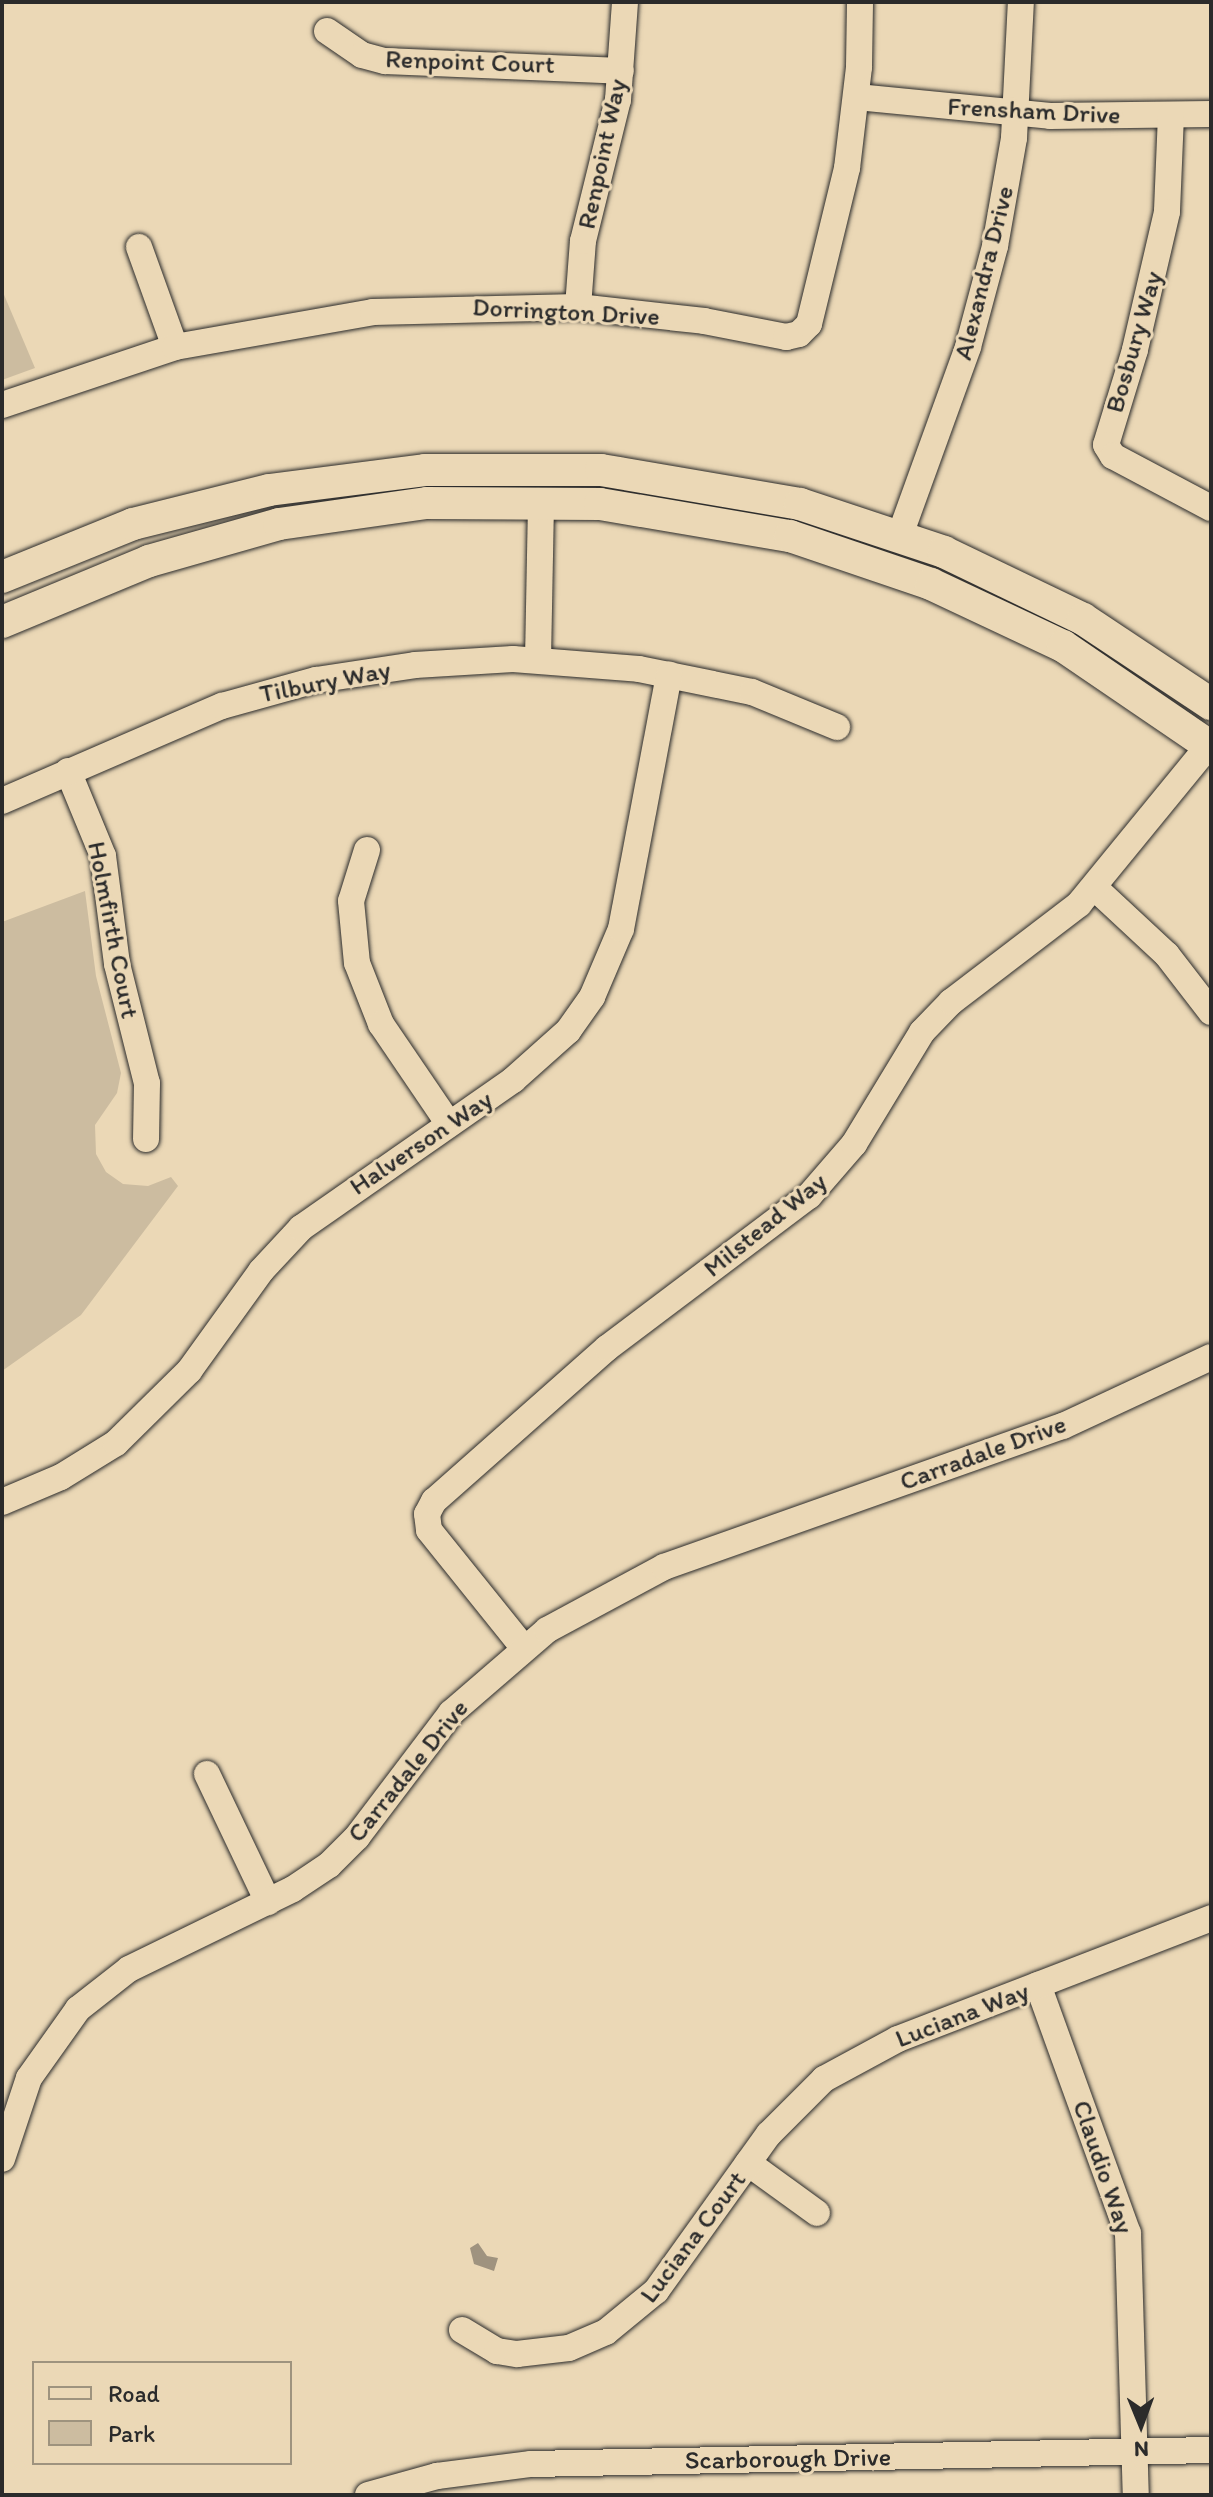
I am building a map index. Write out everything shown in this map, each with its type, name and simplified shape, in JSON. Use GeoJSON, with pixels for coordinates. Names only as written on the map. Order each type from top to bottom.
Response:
{"type":"FeatureCollection","features":[{"type":"Feature","properties":{"kind":"main road"},"geometry":{"type":"LineString","coordinates":[[2,577],[90,539],[227,499],[369,475],[477,467],[601,470],[681,480],[800,504],[900,535],[1035,593],[1130,647],[1211,704]]}},
{"type":"Feature","properties":{"kind":"main road"},"geometry":{"type":"LineString","coordinates":[[2,622],[149,561],[279,524],[427,503],[541,501],[720,520],[889,567],[1063,646],[1210,745]]}},
{"type":"Feature","properties":{"kind":"main road"},"geometry":{"type":"LineString","coordinates":[[889,567],[900,535]]}},
{"type":"Feature","properties":{"kind":"street","name":"Renpoint Way"},"geometry":{"type":"LineString","coordinates":[[578,307],[583,241],[613,130],[621,71],[625,2]]}},
{"type":"Feature","properties":{"kind":"street","name":"Dorrington Drive"},"geometry":{"type":"LineString","coordinates":[[2,405],[175,347],[373,312],[578,307],[704,321],[786,337],[799,334],[809,324],[839,209],[857,97],[860,2]]}},
{"type":"Feature","properties":{"kind":"street","name":"Alexandra Drive"},"geometry":{"type":"LineString","coordinates":[[900,535],[979,310],[1008,180],[1016,114],[1021,2]]}},
{"type":"Feature","properties":{"kind":"street","name":"Renpoint Court"},"geometry":{"type":"LineString","coordinates":[[327,31],[362,55],[385,61],[621,71]]}},
{"type":"Feature","properties":{"kind":"street","name":"Frensham Drive"},"geometry":{"type":"LineString","coordinates":[[857,97],[1016,114],[1211,114]]}},
{"type":"Feature","properties":{"kind":"street","name":"Bosbury Way"},"geometry":{"type":"LineString","coordinates":[[1171,115],[1167,212],[1149,298],[1106,445],[1113,456],[1211,508]]}},
{"type":"Feature","properties":{"kind":"street"},"geometry":{"type":"LineString","coordinates":[[139,247],[175,347]]}},
{"type":"Feature","properties":{"kind":"street"},"geometry":{"type":"LineString","coordinates":[[538,660],[541,501]]}},
{"type":"Feature","properties":{"kind":"street","name":"Tilbury Way"},"geometry":{"type":"LineString","coordinates":[[2,801],[196,715],[286,687],[380,668],[538,660],[669,674],[780,701],[837,727]]}},
{"type":"Feature","properties":{"kind":"street","name":"Halverson Way"},"geometry":{"type":"LineString","coordinates":[[2,1502],[61,1477],[116,1443],[189,1371],[261,1271],[301,1228],[553,1048],[603,974],[626,906],[669,674]]}},
{"type":"Feature","properties":{"kind":"street","name":"Milstead Way"},"geometry":{"type":"LineString","coordinates":[[523,1647],[429,1530],[427,1514],[434,1501],[607,1348],[809,1196],[854,1144],[897,1064],[936,1016],[1040,938],[1095,888],[1210,745]]}},
{"type":"Feature","properties":{"kind":"street","name":"Holmfirth Court"},"geometry":{"type":"LineString","coordinates":[[68,771],[106,869],[117,964],[147,1083],[146,1139]]}},
{"type":"Feature","properties":{"kind":"street"},"geometry":{"type":"LineString","coordinates":[[367,850],[351,901],[357,963],[381,1024],[449,1124]]}},
{"type":"Feature","properties":{"kind":"street"},"geometry":{"type":"LineString","coordinates":[[1095,888],[1183,972],[1211,1012]]}},
{"type":"Feature","properties":{"kind":"street","name":"Carradale Drive"},"geometry":{"type":"LineString","coordinates":[[2,2159],[29,2078],[78,2009],[129,1969],[311,1878],[344,1851],[429,1738],[523,1647],[640,1578],[1063,1426],[1211,1357]]}},
{"type":"Feature","properties":{"kind":"street"},"geometry":{"type":"LineString","coordinates":[[207,1774],[268,1902]]}},
{"type":"Feature","properties":{"kind":"street","name":"Luciana Way"},"geometry":{"type":"LineString","coordinates":[[748,2163],[795,2105],[849,2062],[1211,1918]]}},
{"type":"Feature","properties":{"kind":"street","name":"Claudio Way"},"geometry":{"type":"LineString","coordinates":[[1038,1985],[1128,2233],[1136,2495]]}},
{"type":"Feature","properties":{"kind":"street"},"geometry":{"type":"LineString","coordinates":[[748,2163],[817,2213]]}},
{"type":"Feature","properties":{"kind":"street","name":"Luciana Court"},"geometry":{"type":"LineString","coordinates":[[462,2330],[497,2351],[517,2354],[560,2350],[606,2332],[656,2291],[748,2163]]}},
{"type":"Feature","properties":{"kind":"street","name":"Scarborough Drive"},"geometry":{"type":"LineString","coordinates":[[368,2495],[437,2476],[531,2464],[1211,2450]]}},
{"type":"Feature","properties":{"kind":"green space"},"geometry":{"type":"Polygon","coordinates":[[[2,290],[35,368],[2,380],[2,290]]]}},
{"type":"Feature","properties":{"kind":"green space"},"geometry":{"type":"Polygon","coordinates":[[[85,891],[96,976],[121,1073],[117,1093],[95,1125],[96,1154],[106,1172],[123,1184],[148,1186],[171,1177],[178,1186],[81,1315],[2,1371],[2,922],[85,891]]]}},
{"type":"Feature","properties":{"kind":"shaded area"},"geometry":{"type":"Polygon","coordinates":[[[478,2243],[487,2256],[498,2258],[494,2271],[474,2264],[470,2248],[478,2243]]]}}]}
